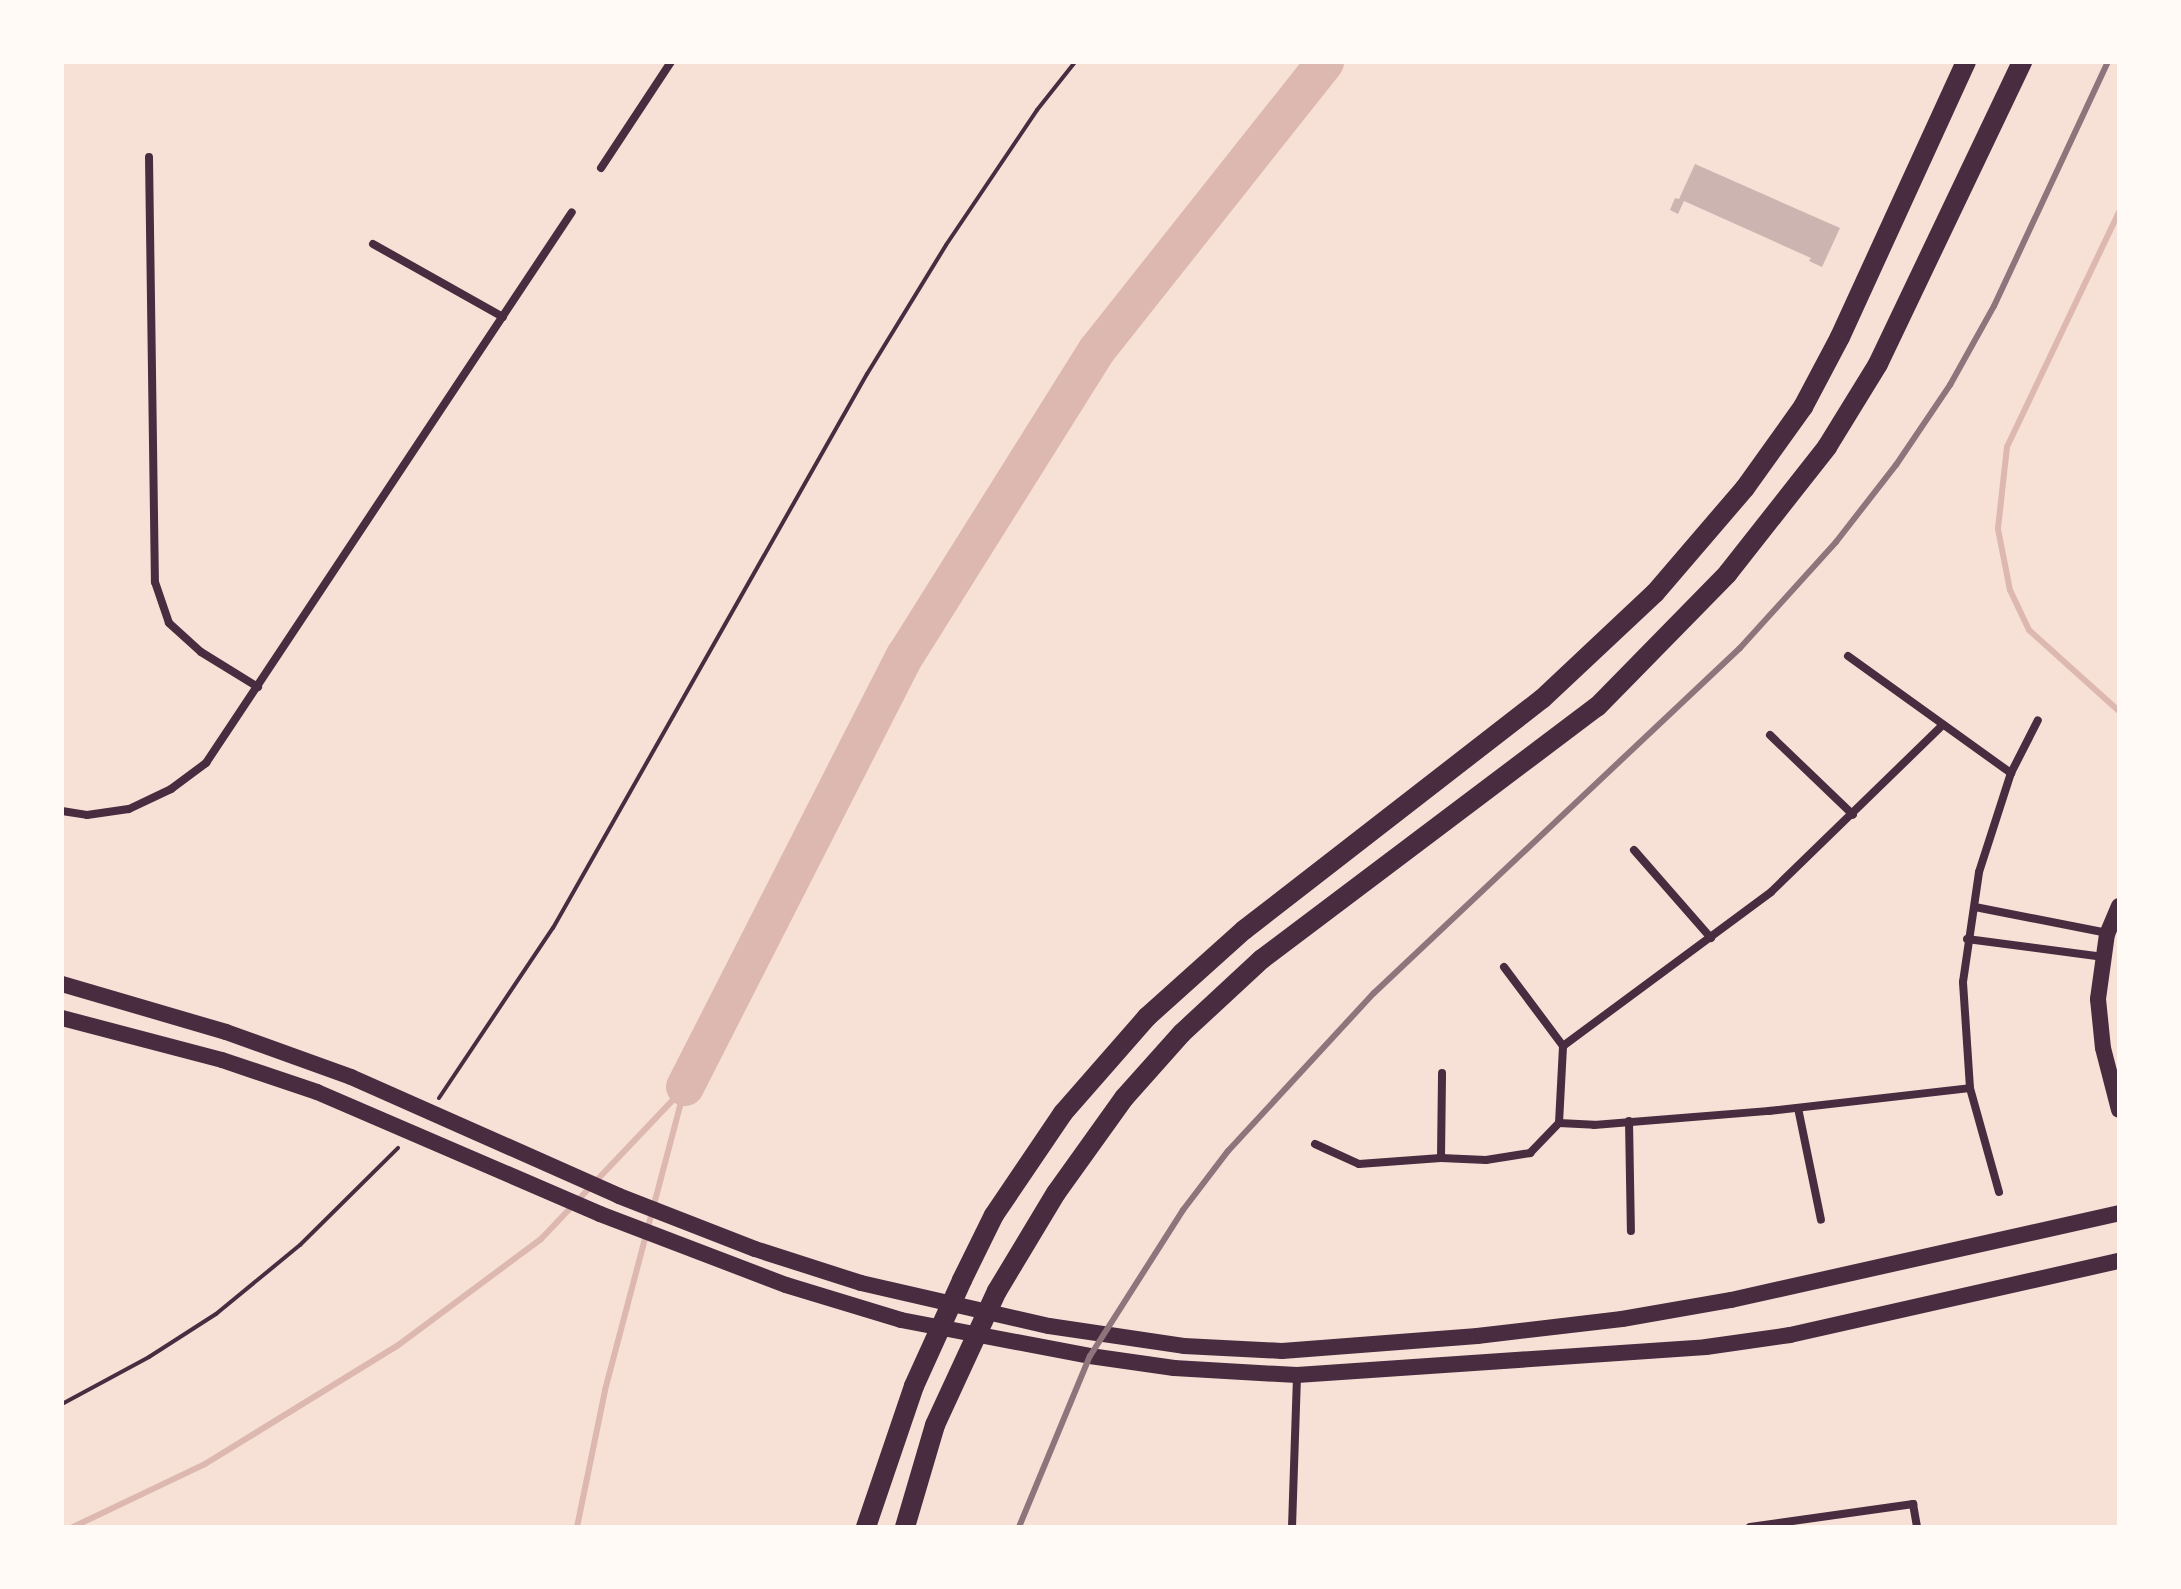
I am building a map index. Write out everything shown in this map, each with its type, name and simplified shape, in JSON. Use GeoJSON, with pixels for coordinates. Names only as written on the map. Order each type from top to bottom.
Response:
{"type":"FeatureCollection","features":[{"type":"Feature","properties":{"kind":"main road"},"geometry":{"type":"LineString","coordinates":[[866,1527],[914,1386],[962,1280],[994,1215],[1063,1113],[1147,1017],[1244,930],[1542,699],[1655,593],[1745,488],[1803,407],[1840,337],[1966,62]]}},
{"type":"Feature","properties":{"kind":"main road"},"geometry":{"type":"LineString","coordinates":[[905,1527],[935,1425],[997,1291],[1056,1193],[1124,1098],[1182,1033],[1262,959],[1597,707],[1728,573],[1827,447],[1878,364],[2022,62]]}},
{"type":"Feature","properties":{"kind":"main road"},"geometry":{"type":"LineString","coordinates":[[2119,906],[2107,934],[2098,999],[2103,1048],[2119,1110]]}},
{"type":"Feature","properties":{"kind":"main road"},"geometry":{"type":"LineString","coordinates":[[62,984],[226,1032],[351,1077],[619,1196],[755,1249],[861,1283],[1049,1326],[1184,1346],[1282,1351],[1477,1336],[1622,1319],[1731,1300],[2119,1213]]}},
{"type":"Feature","properties":{"kind":"main road"},"geometry":{"type":"LineString","coordinates":[[62,1018],[222,1060],[335,1099],[600,1214],[786,1285],[901,1320],[1090,1356],[1174,1368],[1297,1375],[1597,1357],[1720,1345],[1790,1335],[2119,1261]]}},
{"type":"Feature","properties":{"kind":"street"},"geometry":{"type":"LineString","coordinates":[[601,168],[671,62]]}},
{"type":"Feature","properties":{"kind":"street"},"geometry":{"type":"LineString","coordinates":[[149,157],[155,582],[169,623],[201,652],[258,687]]}},
{"type":"Feature","properties":{"kind":"street"},"geometry":{"type":"LineString","coordinates":[[62,811],[87,815],[129,809],[171,789],[206,763],[572,212]]}},
{"type":"Feature","properties":{"kind":"street"},"geometry":{"type":"LineString","coordinates":[[373,244],[503,317]]}},
{"type":"Feature","properties":{"kind":"street"},"geometry":{"type":"LineString","coordinates":[[1848,656],[2011,773]]}},
{"type":"Feature","properties":{"kind":"street"},"geometry":{"type":"LineString","coordinates":[[1999,1192],[1970,1088],[1963,982],[1979,872],[2011,773],[2038,720]]}},
{"type":"Feature","properties":{"kind":"street"},"geometry":{"type":"LineString","coordinates":[[1563,1046],[1771,892],[1943,725]]}},
{"type":"Feature","properties":{"kind":"street"},"geometry":{"type":"LineString","coordinates":[[1770,735],[1853,815]]}},
{"type":"Feature","properties":{"kind":"street"},"geometry":{"type":"LineString","coordinates":[[1634,850],[1711,938]]}},
{"type":"Feature","properties":{"kind":"street"},"geometry":{"type":"LineString","coordinates":[[1975,907],[2107,934]]}},
{"type":"Feature","properties":{"kind":"street"},"geometry":{"type":"LineString","coordinates":[[1967,939],[2104,957]]}},
{"type":"Feature","properties":{"kind":"street"},"geometry":{"type":"LineString","coordinates":[[1315,1144],[1359,1164],[1441,1158],[1486,1160],[1530,1153],[1559,1123],[1563,1046],[1504,967]]}},
{"type":"Feature","properties":{"kind":"street"},"geometry":{"type":"LineString","coordinates":[[1441,1158],[1442,1073]]}},
{"type":"Feature","properties":{"kind":"street"},"geometry":{"type":"LineString","coordinates":[[1559,1123],[1594,1125],[1798,1108],[1970,1088]]}},
{"type":"Feature","properties":{"kind":"street"},"geometry":{"type":"LineString","coordinates":[[1798,1108],[1821,1220]]}},
{"type":"Feature","properties":{"kind":"street"},"geometry":{"type":"LineString","coordinates":[[1629,1121],[1631,1231]]}},
{"type":"Feature","properties":{"kind":"street"},"geometry":{"type":"LineString","coordinates":[[1292,1527],[1297,1375]]}},
{"type":"Feature","properties":{"kind":"street"},"geometry":{"type":"LineString","coordinates":[[1750,1527],[1913,1504],[1917,1527]]}},
{"type":"Feature","properties":{"kind":"path"},"geometry":{"type":"LineString","coordinates":[[434,1105],[553,928],[867,374],[938,258],[1037,110],[1075,62]]}},
{"type":"Feature","properties":{"kind":"path"},"geometry":{"type":"LineString","coordinates":[[62,1404],[149,1357],[216,1314],[300,1245],[399,1147]]}},
{"type":"Feature","properties":{"kind":"building"},"geometry":{"type":"Polygon","coordinates":[[[1695,164],[1840,228],[1822,267],[1809,261],[1811,258],[1684,201],[1678,214],[1670,210],[1675,198],[1679,199],[1695,164]]]}},
{"type":"Feature","properties":{"kind":"waterway"},"geometry":{"type":"LineString","coordinates":[[685,1087],[905,656],[1097,350],[1325,62]]}},
{"type":"Feature","properties":{"kind":"waterway"},"geometry":{"type":"LineString","coordinates":[[2119,212],[2007,447],[1998,529],[2010,590],[2029,630],[2119,711]]}},
{"type":"Feature","properties":{"kind":"waterway"},"geometry":{"type":"LineString","coordinates":[[73,1527],[205,1464],[397,1346],[541,1239],[685,1087]]}},
{"type":"Feature","properties":{"kind":"waterway"},"geometry":{"type":"LineString","coordinates":[[577,1527],[605,1390],[684,1090]]}},
{"type":"Feature","properties":{"kind":"railway"},"geometry":{"type":"LineString","coordinates":[[1019,1527],[1090,1356],[1183,1210],[1228,1151],[1374,993],[1740,648],[1836,542],[1896,465],[1950,385],[1994,306],[2108,62]]}}]}
